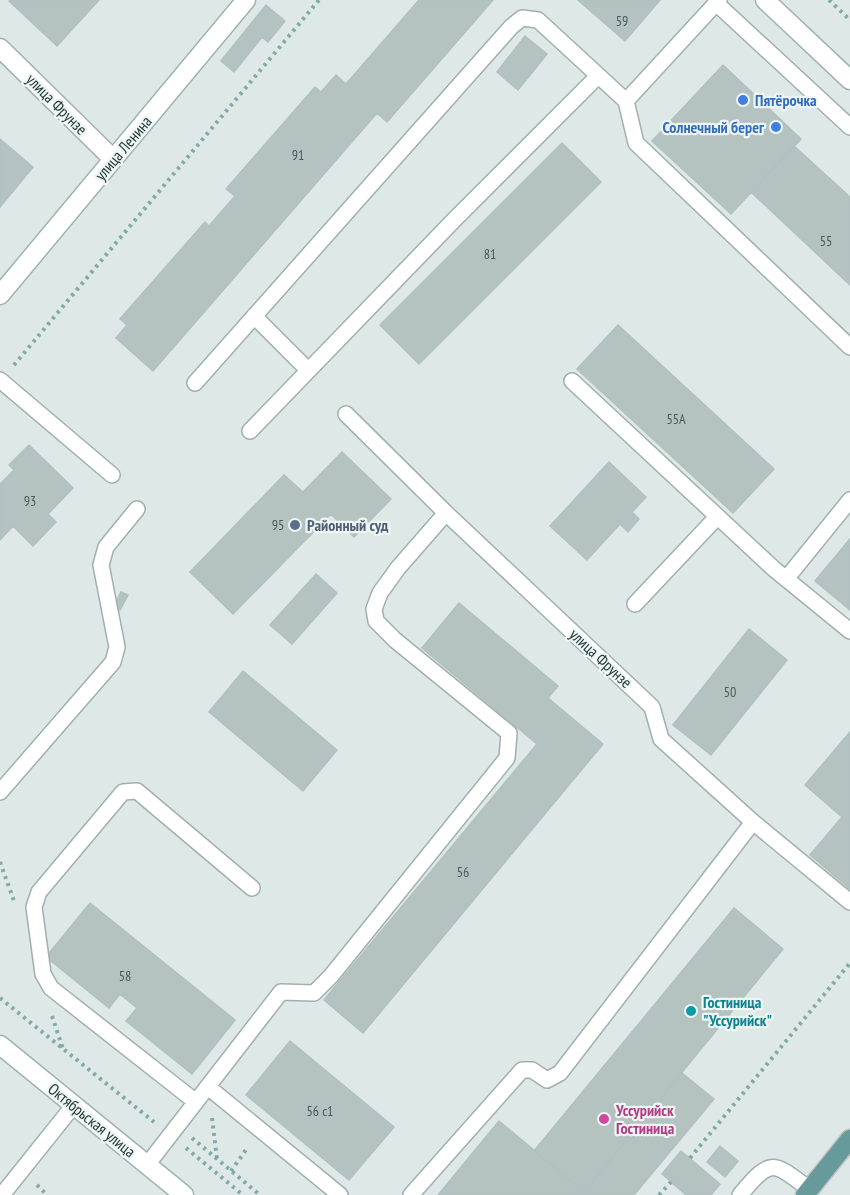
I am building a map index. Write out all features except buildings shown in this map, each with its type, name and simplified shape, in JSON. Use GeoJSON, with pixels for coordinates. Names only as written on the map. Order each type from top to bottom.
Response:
{"type":"FeatureCollection","features":[{"type":"Feature","properties":{"kind":"main road"},"geometry":{"type":"LineString","coordinates":[[807,1192],[850,1139]]}},
{"type":"Feature","properties":{"kind":"street","name":"улица Ленина"},"geometry":{"type":"LineString","coordinates":[[0,295],[246,0]]}},
{"type":"Feature","properties":{"kind":"street"},"geometry":{"type":"LineString","coordinates":[[765,0],[850,80]]}},
{"type":"Feature","properties":{"kind":"street","name":"улица Фрунзе"},"geometry":{"type":"LineString","coordinates":[[0,48],[113,159]]}},
{"type":"Feature","properties":{"kind":"street","name":"Октябрьская улица"},"geometry":{"type":"LineString","coordinates":[[0,1045],[184,1195]]}},
{"type":"Feature","properties":{"kind":"lane"},"geometry":{"type":"LineString","coordinates":[[626,101],[718,2],[850,128]]}},
{"type":"Feature","properties":{"kind":"lane"},"geometry":{"type":"LineString","coordinates":[[195,383],[511,27],[522,18],[538,20],[626,101],[636,142],[850,346]]}},
{"type":"Feature","properties":{"kind":"lane"},"geometry":{"type":"LineString","coordinates":[[250,431],[598,76]]}},
{"type":"Feature","properties":{"kind":"lane"},"geometry":{"type":"LineString","coordinates":[[254,316],[308,370]]}},
{"type":"Feature","properties":{"kind":"lane"},"geometry":{"type":"LineString","coordinates":[[1,380],[112,475]]}},
{"type":"Feature","properties":{"kind":"lane"},"geometry":{"type":"LineString","coordinates":[[572,381],[717,517],[786,579],[850,631]]}},
{"type":"Feature","properties":{"kind":"lane","name":"улица Фрунзе"},"geometry":{"type":"LineString","coordinates":[[346,414],[446,513],[652,706],[661,739],[753,822],[850,902]]}},
{"type":"Feature","properties":{"kind":"lane"},"geometry":{"type":"LineString","coordinates":[[786,579],[850,500]]}},
{"type":"Feature","properties":{"kind":"lane"},"geometry":{"type":"LineString","coordinates":[[0,792],[113,662],[117,647],[101,565],[106,547],[137,509]]}},
{"type":"Feature","properties":{"kind":"lane"},"geometry":{"type":"LineString","coordinates":[[147,1165],[281,992],[314,993],[331,976],[507,758],[509,733],[395,640],[376,621],[374,609],[380,593],[398,568],[446,513]]}},
{"type":"Feature","properties":{"kind":"lane"},"geometry":{"type":"LineString","coordinates":[[635,604],[717,517]]}},
{"type":"Feature","properties":{"kind":"lane"},"geometry":{"type":"LineString","coordinates":[[196,1102],[51,988],[43,974],[34,907],[39,892],[123,792],[137,791],[252,888]]}},
{"type":"Feature","properties":{"kind":"lane"},"geometry":{"type":"LineString","coordinates":[[411,1195],[522,1070],[532,1070],[547,1080],[560,1073],[753,822]]}},
{"type":"Feature","properties":{"kind":"lane"},"geometry":{"type":"LineString","coordinates":[[208,1087],[340,1195]]}},
{"type":"Feature","properties":{"kind":"lane"},"geometry":{"type":"LineString","coordinates":[[3,1195],[74,1105]]}},
{"type":"Feature","properties":{"kind":"lane"},"geometry":{"type":"LineString","coordinates":[[740,1195],[759,1172],[769,1167],[783,1169],[807,1192]]}},
{"type":"Feature","properties":{"kind":"path"},"geometry":{"type":"LineString","coordinates":[[1,380],[319,0]]}},
{"type":"Feature","properties":{"kind":"path"},"geometry":{"type":"LineString","coordinates":[[828,0],[850,20]]}},
{"type":"Feature","properties":{"kind":"path"},"geometry":{"type":"LineString","coordinates":[[690,1158],[850,963]]}},
{"type":"Feature","properties":{"kind":"path"},"geometry":{"type":"LineString","coordinates":[[0,998],[174,1130],[217,1159],[260,1195]]}},
{"type":"Feature","properties":{"kind":"path"},"geometry":{"type":"LineString","coordinates":[[208,1087],[217,1159]]}},
{"type":"Feature","properties":{"kind":"path"},"geometry":{"type":"LineString","coordinates":[[174,1130],[243,1195]]}},
{"type":"Feature","properties":{"kind":"path"},"geometry":{"type":"LineString","coordinates":[[231,1171],[261,1130]]}},
{"type":"Feature","properties":{"kind":"path"},"geometry":{"type":"LineString","coordinates":[[659,1195],[670,1182]]}},
{"type":"Feature","properties":{"kind":"place","name":"Пятёрочка"},"geometry":{"type":"Point","coordinates":[743,100]}},
{"type":"Feature","properties":{"kind":"place","name":"Солнечный берег"},"geometry":{"type":"Point","coordinates":[776,127]}},
{"type":"Feature","properties":{"kind":"place","name":"Районный суд"},"geometry":{"type":"Point","coordinates":[295,525]}},
{"type":"Feature","properties":{"kind":"place","name":"Гостиница \"Уссурийск\""},"geometry":{"type":"Point","coordinates":[691,1011]}},
{"type":"Feature","properties":{"kind":"place","name":"Уссурийск Гостиница"},"geometry":{"type":"Point","coordinates":[604,1119]}}]}
